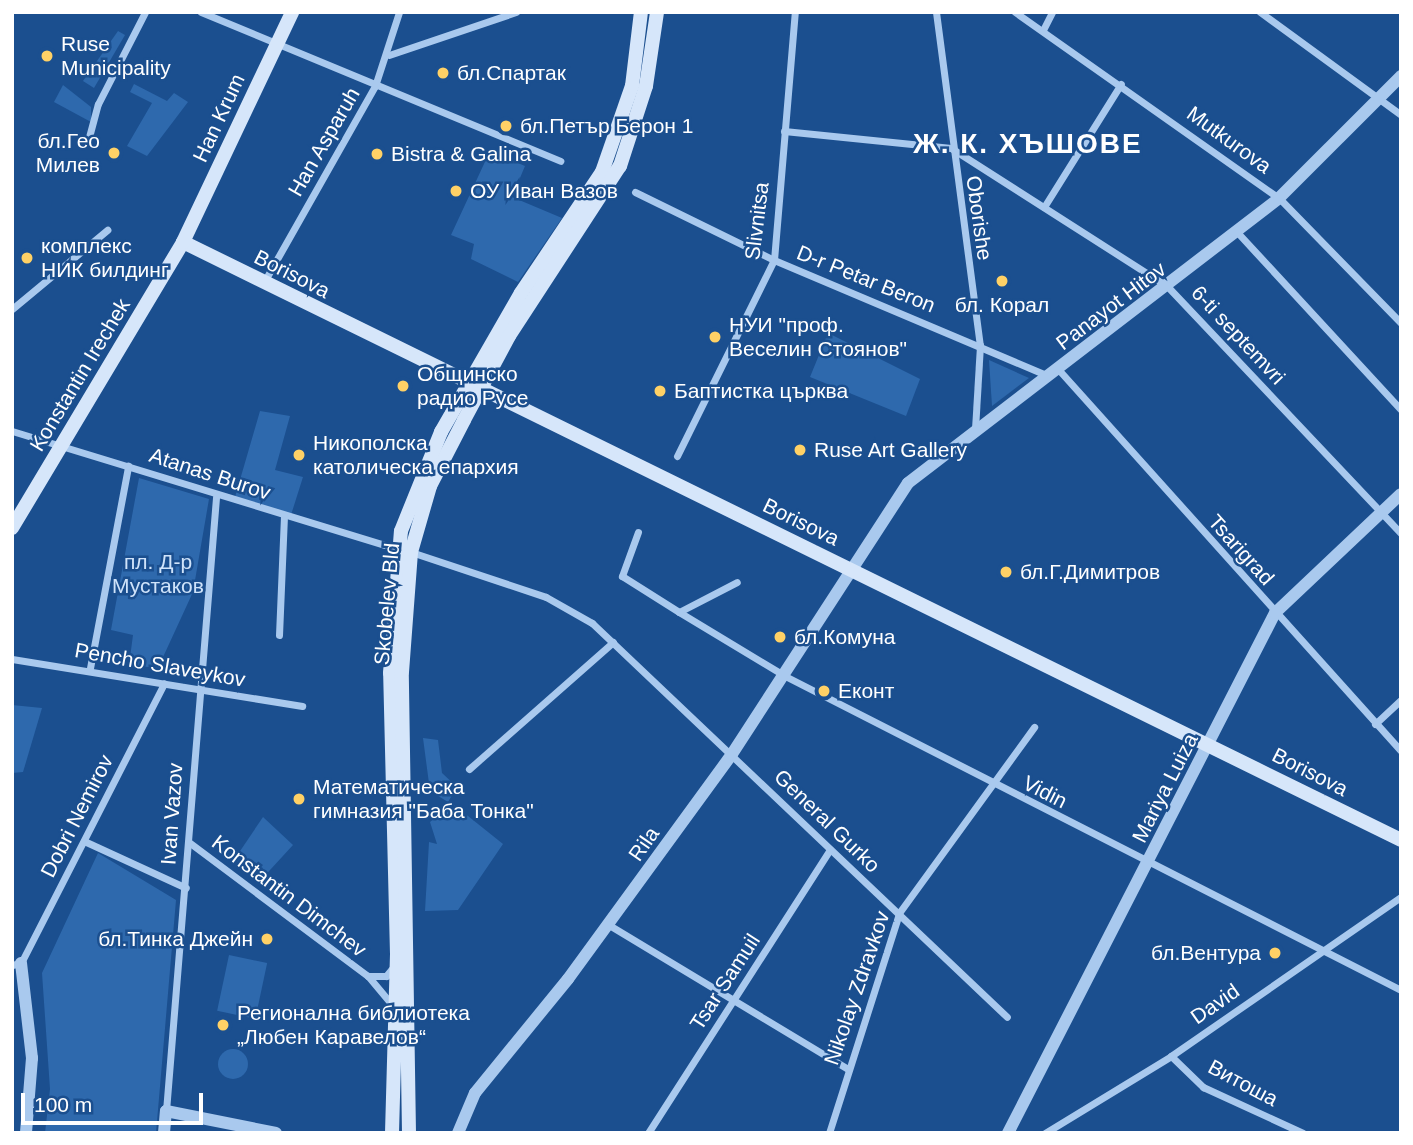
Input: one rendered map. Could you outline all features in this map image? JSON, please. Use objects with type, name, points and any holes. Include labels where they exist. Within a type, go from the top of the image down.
[{"type":"main road","name":"Han Krum","points":[[183,242],[292,12]]},
{"type":"main road","name":"Skobelev Bld","points":[[392,1133],[397,963],[390,673],[404,550],[417,479],[598,182],[632,86],[641,12]]},
{"type":"main road","name":"Skobelev Bld","points":[[473,389],[620,166],[646,86],[657,12]]},
{"type":"main road","name":"Borisova","points":[[183,242],[473,389],[853,570],[1401,840]]},
{"type":"main road","name":"Konstantin Irechek","points":[[12,528],[183,242]]},
{"type":"main road","name":"Skobelev Bld","points":[[404,550],[402,672],[409,1133]]},
{"type":"street","points":[[89,137],[98,104],[145,12]]},
{"type":"street","points":[[201,12],[560,161]]},
{"type":"street","name":"Han Asparuh","points":[[264,282],[375,86],[389,55],[399,12]]},
{"type":"street","points":[[389,55],[516,12]]},
{"type":"street","name":"Slivnitsa","points":[[677,456],[774,260],[795,12]]},
{"type":"street","name":"Oborishe","points":[[936,12],[951,148],[980,345],[975,430]]},
{"type":"street","name":"Mutkurova","points":[[1015,12],[1121,84],[1279,198],[1401,323]]},
{"type":"street","points":[[1043,30],[1052,12]]},
{"type":"street","points":[[1260,12],[1382,95],[1401,115]]},
{"type":"street","name":"Panayot Hitov","points":[[853,570],[908,483],[1168,287],[1279,198],[1401,76]]},
{"type":"street","points":[[1044,207],[1121,84]]},
{"type":"street","name":"6-ti septemvri","points":[[784,131],[951,148],[1168,287],[1401,533]]},
{"type":"street","name":"D-r Petar Beron","points":[[635,192],[774,260],[1054,373]]},
{"type":"street","points":[[12,309],[107,230]]},
{"type":"street","points":[[1237,232],[1401,410]]},
{"type":"street","name":"Tsarigrad","points":[[1054,373],[1401,751]]},
{"type":"street","name":"Atanas Burov","points":[[12,431],[128,466],[216,497],[404,550],[546,597],[613,642],[732,754]]},
{"type":"street","points":[[90,668],[128,466]]},
{"type":"street","name":"Mariya Luiza","points":[[1008,1133],[1275,613],[1401,494]]},
{"type":"street","name":"Ivan Vazov","points":[[164,1133],[190,843],[216,497]]},
{"type":"street","points":[[279,635],[284,516]]},
{"type":"street","name":"Vidin","points":[[638,532],[622,576],[785,676],[992,785],[1147,864],[1325,949],[1401,990]]},
{"type":"street","name":"Rila","points":[[458,1133],[475,1093],[610,925],[732,754],[853,570]]},
{"type":"street","points":[[679,612],[737,582]]},
{"type":"street","points":[[469,769],[613,642]]},
{"type":"street","name":"Pencho Slaveykov","points":[[12,659],[90,668],[200,691],[302,706]]},
{"type":"street","name":"Dobri Nemirov","points":[[17,964],[84,841],[164,684]]},
{"type":"street","points":[[1375,724],[1401,700]]},
{"type":"street","name":"Nikolay Zdravkov","points":[[829,1133],[899,913],[1034,727]]},
{"type":"street","name":"General Gurko","points":[[732,754],[1007,1017]]},
{"type":"street","points":[[84,841],[186,888]]},
{"type":"street","name":"Konstantin Dimchev","points":[[190,843],[368,976],[396,1010]]},
{"type":"street","name":"Tsar Samuil","points":[[648,1133],[830,849]]},
{"type":"street","name":"David","points":[[1045,1133],[1171,1056],[1401,897]]},
{"type":"street","points":[[610,925],[848,1069]]},
{"type":"street","points":[[368,976],[386,976],[397,963]]},
{"type":"street","points":[[17,964],[32,1058],[26,1133]]},
{"type":"street","name":"Витоша","points":[[1171,1056],[1203,1087],[1303,1133]]},
{"type":"street","points":[[166,1111],[276,1133]]},
{"type":"green space","points":[[118,31],[125,35],[94,88],[83,81]]},
{"type":"green space","points":[[134,84],[167,101],[174,93],[188,102],[147,156],[127,146],[152,103],[130,92]]},
{"type":"green space","points":[[63,85],[91,107],[91,122],[54,102]]},
{"type":"green space","points":[[490,151],[525,166],[512,197],[562,218],[518,282],[471,259],[474,244],[451,235]]},
{"type":"green space","points":[[828,333],[920,379],[906,416],[810,377]]},
{"type":"green space","points":[[989,360],[1029,378],[992,406]]},
{"type":"green space","points":[[260,411],[290,416],[275,470],[303,477],[291,515],[235,497]]},
{"type":"green space","name":"пл. Д-р Мустаков","points":[[139,478],[209,499],[193,592],[158,668],[129,665],[133,635],[111,630]]},
{"type":"green space","points":[[12,705],[42,708],[23,772],[12,773]]},
{"type":"green space","points":[[423,738],[438,740],[442,773],[457,787],[448,802],[430,791]]},
{"type":"green space","points":[[453,804],[503,844],[458,910],[425,911],[429,842],[437,844],[430,822]]},
{"type":"green space","points":[[263,817],[293,845],[259,882],[234,860]]},
{"type":"green space","points":[[98,853],[176,900],[156,1133],[45,1133],[50,1089],[42,973]]},
{"type":"green space","points":[[229,955],[267,963],[255,1019],[217,1011]]},
{"type":"green space","points":[[233,1049],[244,1053],[248,1064],[244,1075],[233,1079],[222,1075],[218,1064],[222,1053]]},
{"type":"place","name":"Ruse Municipality","points":[[47,56]]},
{"type":"place","name":"бл.Спартак","points":[[443,73]]},
{"type":"place","name":"бл.Петър Берон 1","points":[[506,126]]},
{"type":"place","name":"бл.Гео Милев","points":[[114,153]]},
{"type":"place","name":"Bistra & Galina","points":[[377,154]]},
{"type":"place","name":"ОУ Иван Вазов","points":[[456,191]]},
{"type":"place","name":"комплекс НИК билдинг","points":[[27,258]]},
{"type":"place","name":"бл. Корал","points":[[1002,281]]},
{"type":"place","name":"НУИ \"проф. Веселин Стоянов\"","points":[[715,337]]},
{"type":"place","name":"Общинско радио Русе","points":[[403,386]]},
{"type":"place","name":"Баптистка църква","points":[[660,391]]},
{"type":"place","name":"Ruse Art Gallery","points":[[800,450]]},
{"type":"place","name":"Никополска католическа епархия","points":[[299,455]]},
{"type":"place","name":"бл.Г.Димитров","points":[[1006,572]]},
{"type":"place","name":"бл.Комуна","points":[[780,637]]},
{"type":"place","name":"Еконт","points":[[824,691]]},
{"type":"place","name":"Математическа гимназия \"Баба Тонка\"","points":[[299,799]]},
{"type":"place","name":"бл.Тинка Джейн","points":[[267,939]]},
{"type":"place","name":"бл.Вентура","points":[[1275,953]]},
{"type":"place","name":"Регионална библиотека „Любен Каравелов“","points":[[223,1025]]},
{"type":"district","name":"Ж. К. ХЪШОВЕ","points":[[1028,144]]}]
